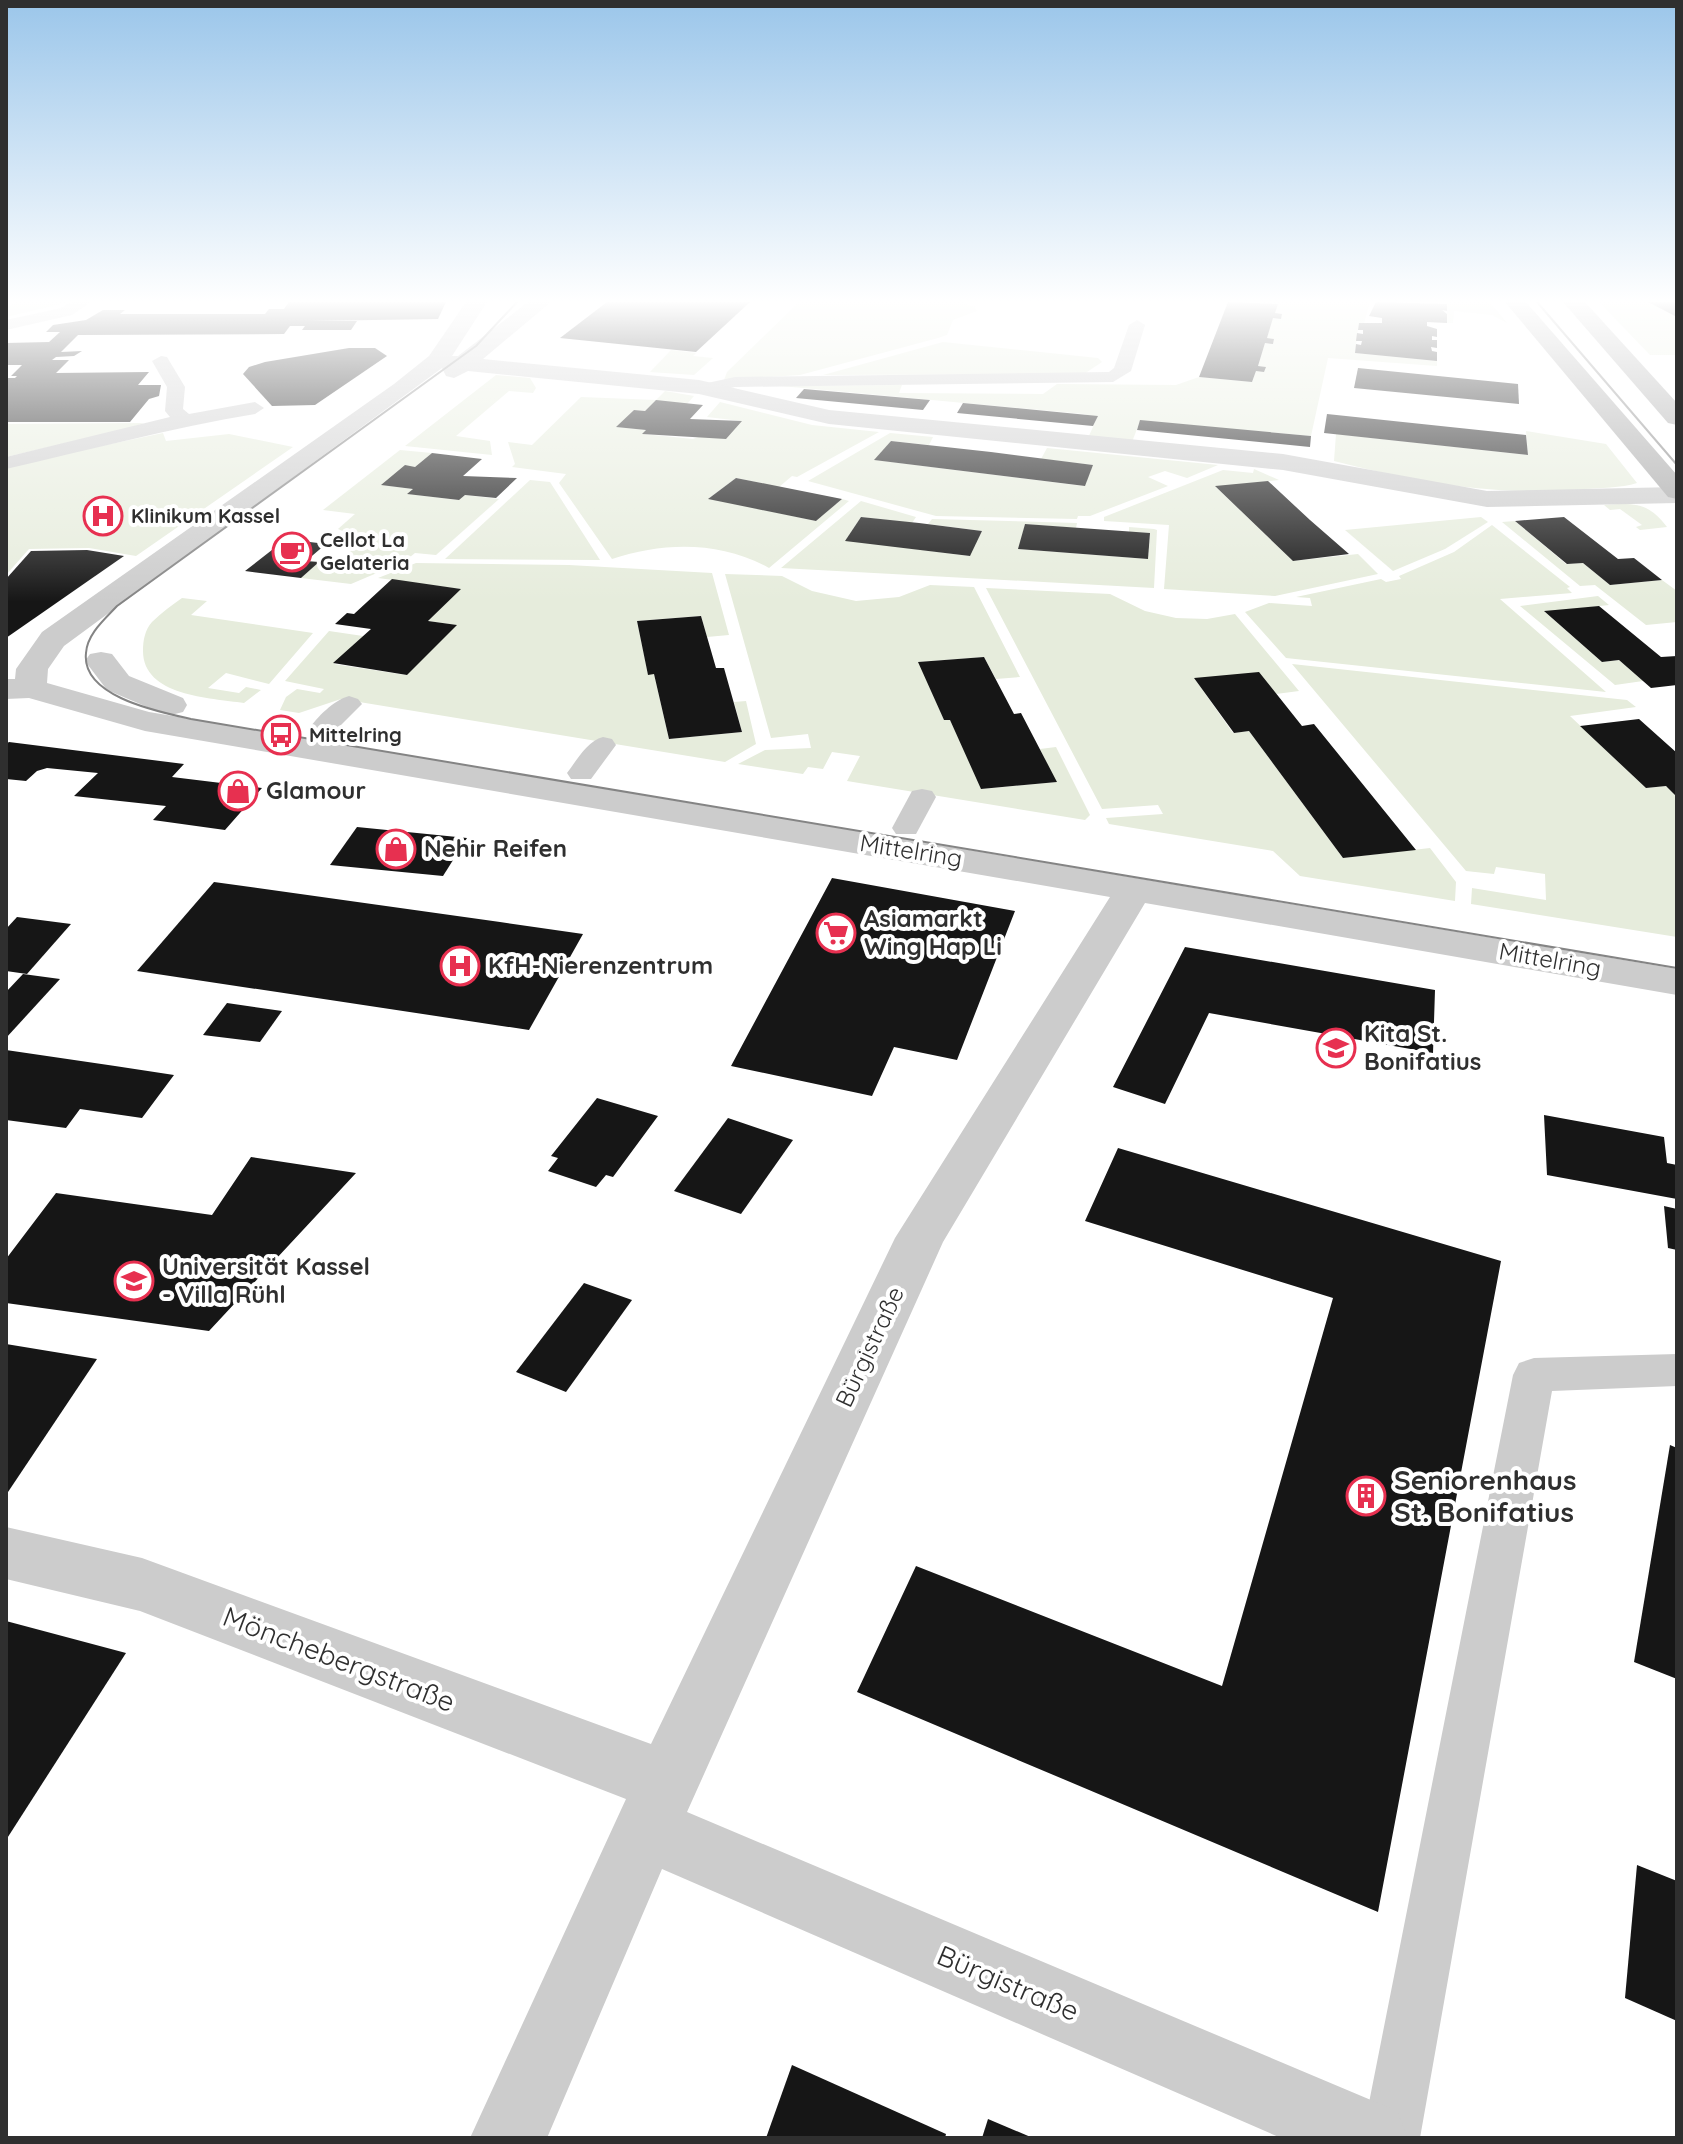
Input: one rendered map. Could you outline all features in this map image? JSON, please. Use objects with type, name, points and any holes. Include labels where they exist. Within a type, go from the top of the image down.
[{"type":"main road","points":[[1600,402],[1677,493]]},
{"type":"main road","points":[[1663,402],[1677,418]]},
{"type":"street","points":[[14,693],[53,639],[308,459],[383,402]]},
{"type":"street","points":[[14,693],[111,640],[159,588],[411,402]]},
{"type":"street","points":[[762,402],[829,417],[1283,462],[1357,474],[1425,491],[1489,500],[1677,493]]},
{"type":"street","name":"Mittelring","points":[[111,640],[118,683],[173,706],[321,730],[592,759],[914,812],[1677,956]]},
{"type":"street","name":"Mittelring","points":[[14,693],[145,721],[1125,906],[1677,982]]},
{"type":"street","name":"Bürgistraße","points":[[508,2138],[656,1805],[920,1238],[1125,906]]},
{"type":"street","name":"Mönchebergstraße","points":[[6,1553],[142,1585],[656,1805]]},
{"type":"street","name":"Bürgistraße","points":[[656,1805],[1370,2138]]},
{"type":"lane","points":[[175,402],[174,411],[184,419]]},
{"type":"lane","points":[[6,463],[184,419],[255,408]]},
{"type":"lane","points":[[321,730],[349,704]]},
{"type":"lane","points":[[1391,2138],[1534,1375],[1677,1370]]},
{"type":"green space","points":[[461,402],[496,402],[456,436],[490,441],[492,455],[405,446]]},
{"type":"green space","points":[[576,402],[655,402],[645,411],[634,410],[617,427],[646,430],[643,434],[693,439],[741,421],[707,417],[720,402],[812,425],[879,432],[797,477],[792,476],[779,487],[736,478],[709,498],[816,521],[842,499],[849,501],[769,568],[731,553],[692,547],[652,549],[612,559],[559,483],[566,474],[512,467],[515,464],[508,442],[532,445]]},
{"type":"green space","points":[[955,402],[1318,402],[1311,436],[1140,421],[1132,442],[1088,438],[1097,418],[1084,414]]},
{"type":"green space","points":[[144,423],[126,429],[6,457],[6,424]]},
{"type":"green space","points":[[1526,431],[1606,444],[1637,483],[1610,488],[1551,491],[1488,489],[1426,481],[1334,461],[1336,434],[1528,455]]},
{"type":"green space","points":[[163,433],[166,441],[229,434],[293,447],[136,556],[89,548],[29,549],[6,575],[6,466]]},
{"type":"green space","points":[[890,433],[933,437],[929,445],[891,441],[875,460],[1084,486],[1093,465],[1041,459],[1047,448],[1218,465],[1187,478],[1165,471],[1148,477],[1168,486],[1090,516],[1078,516],[1077,519],[936,516],[808,481]]},
{"type":"green space","points":[[400,450],[432,453],[415,467],[405,466],[383,485],[413,489],[408,494],[458,500],[465,495],[499,499],[436,555],[415,553],[405,561],[351,584],[301,578],[319,562],[337,563],[363,540],[338,529],[355,514],[323,510]]},
{"type":"green space","points":[[1254,469],[1279,480],[1216,487],[1293,561],[1358,554],[1378,574],[1275,596],[1164,589],[1169,525],[1104,521],[1104,517],[1223,470],[1253,473]]},
{"type":"green space","points":[[530,480],[550,482],[600,560],[445,559]]},
{"type":"green space","points":[[861,501],[916,517],[912,523],[861,517],[846,540],[969,556],[982,531],[928,524],[932,519],[1077,523],[1076,528],[1025,524],[1019,549],[1148,559],[1150,533],[1129,532],[1129,527],[1154,529],[1157,530],[1154,588],[781,568]]},
{"type":"green space","points":[[1604,505],[1640,506],[1653,513],[1667,527],[1640,530],[1636,527],[1642,525],[1620,509],[1610,510]]},
{"type":"green space","points":[[1481,517],[1488,522],[1445,549],[1393,571],[1345,530]]},
{"type":"green space","points":[[1515,521],[1566,564],[1583,563],[1610,585],[1662,580],[1677,591],[1677,622],[1646,625],[1595,585],[1580,586],[1502,522]]},
{"type":"green space","points":[[1492,525],[1570,587],[1567,588],[1572,593],[1500,599],[1606,692],[1286,658],[1245,612],[1269,603],[1312,606],[1310,598],[1296,597],[1381,579],[1386,582],[1401,579],[1399,576],[1454,552]]},
{"type":"green space","points":[[416,563],[569,565],[712,573],[729,635],[707,637],[701,616],[637,621],[648,674],[654,674],[669,739],[742,732],[734,702],[746,701],[756,744],[725,762],[341,699],[299,713],[280,710],[286,697],[297,689],[320,693],[324,689],[285,681],[329,631],[363,636],[334,664],[406,675],[456,625],[428,621],[460,589],[378,578]]},
{"type":"green space","points":[[725,574],[782,576],[812,591],[856,601],[899,597],[930,585],[974,587],[1020,677],[996,679],[984,657],[919,662],[944,720],[950,720],[982,789],[1056,782],[1040,749],[1056,747],[1090,815],[1085,820],[847,781],[860,756],[832,752],[823,769],[808,767],[803,774],[738,764],[765,750],[811,748],[808,734],[771,738]]},
{"type":"green space","points":[[986,588],[1110,594],[1145,611],[1176,618],[1207,619],[1235,614],[1299,691],[1276,694],[1194,678],[1233,733],[1249,731],[1343,858],[1430,848],[1456,882],[1455,901],[1300,876],[1273,851],[1109,824],[1106,818],[1163,814],[1158,805],[1102,809]]},
{"type":"green space","points":[[1598,596],[1609,605],[1545,612],[1602,662],[1619,660],[1643,681],[1615,685],[1520,606]]},
{"type":"green space","points":[[182,598],[207,601],[191,615],[313,633],[269,684],[226,673],[208,688],[239,693],[246,687],[261,690],[244,703],[181,692],[154,677],[146,666],[143,651],[150,625]]},
{"type":"green space","points":[[1292,664],[1627,700],[1636,707],[1570,716],[1646,788],[1666,786],[1677,797],[1677,937],[1471,904],[1472,888],[1546,900],[1545,874],[1496,867],[1494,874],[1466,871]]},
{"type":"building","points":[[6,402],[146,402],[130,422],[6,422]]},
{"type":"building","points":[[268,402],[319,402],[315,405],[272,406]]},
{"type":"building","points":[[654,402],[675,402],[703,405],[690,419],[742,421],[726,439],[642,434],[646,430],[616,427],[634,410],[645,411]]},
{"type":"building","points":[[839,402],[929,402],[923,410]]},
{"type":"building","points":[[963,403],[1098,416],[1093,426],[957,413]]},
{"type":"building","points":[[1327,414],[1526,435],[1528,455],[1324,433]]},
{"type":"building","points":[[1140,420],[1311,436],[1310,447],[1137,430]]},
{"type":"building","points":[[891,441],[1093,465],[1085,486],[874,460]]},
{"type":"building","points":[[432,453],[482,459],[463,476],[517,478],[496,498],[465,495],[459,500],[407,494],[413,489],[381,485],[405,465],[415,467]]},
{"type":"building","points":[[736,478],[842,499],[816,521],[708,499]]},
{"type":"building","points":[[1268,481],[1349,554],[1293,561],[1215,486]]},
{"type":"building","points":[[861,517],[982,531],[970,556],[845,541]]},
{"type":"building","points":[[1564,517],[1618,559],[1634,558],[1662,580],[1610,585],[1583,563],[1567,564],[1515,521]]},
{"type":"building","points":[[1025,524],[1150,533],[1148,559],[1018,549]]},
{"type":"building","name":"Cellot La Gelateria","points":[[286,539],[326,544],[306,561],[319,562],[301,578],[245,571]]},
{"type":"building","points":[[87,550],[124,556],[6,638],[6,579],[31,551]]},
{"type":"building","points":[[392,579],[461,589],[428,621],[457,625],[407,675],[333,663],[371,629],[335,624],[347,613],[354,614]]},
{"type":"building","points":[[1599,606],[1661,657],[1677,656],[1677,685],[1651,688],[1619,660],[1602,662],[1544,611]]},
{"type":"building","points":[[701,616],[716,668],[724,668],[742,732],[669,739],[654,674],[648,675],[637,621]]},
{"type":"building","points":[[984,657],[1014,714],[1021,713],[1057,782],[981,789],[950,720],[944,720],[918,662]]},
{"type":"building","points":[[1259,672],[1302,726],[1314,724],[1416,850],[1343,858],[1249,731],[1234,733],[1194,678]]},
{"type":"building","points":[[1639,719],[1677,753],[1677,797],[1666,786],[1646,788],[1580,726]]},
{"type":"building","points":[[6,744],[184,764],[172,777],[262,788],[225,830],[153,820],[166,806],[74,796],[98,773],[47,768],[37,771],[26,781],[6,779]]},
{"type":"building","points":[[357,827],[467,838],[443,876],[330,865]]},
{"type":"building","points":[[832,878],[1015,911],[957,1060],[894,1047],[872,1096],[731,1066]]},
{"type":"building","points":[[214,882],[583,934],[529,1030],[137,971]]},
{"type":"building","points":[[17,917],[71,924],[27,974],[6,971],[6,929]]},
{"type":"building","points":[[1185,947],[1435,990],[1433,1053],[1209,1013],[1165,1104],[1113,1087]]},
{"type":"building","points":[[23,974],[60,979],[6,1038],[6,992]]},
{"type":"building","points":[[227,1003],[282,1011],[260,1042],[203,1035]]},
{"type":"building","points":[[6,1050],[174,1075],[142,1118],[80,1109],[66,1128],[6,1120]]},
{"type":"building","points":[[597,1098],[658,1116],[613,1177],[606,1175],[596,1187],[548,1171],[558,1158],[551,1156]]},
{"type":"building","points":[[1544,1115],[1664,1137],[1667,1163],[1677,1165],[1677,1199],[1547,1175]]},
{"type":"building","points":[[728,1118],[793,1140],[741,1214],[674,1191]]},
{"type":"building","name":"Seniorenhaus St. Bonifatius","points":[[1118,1148],[1501,1261],[1378,1912],[857,1692],[916,1566],[1222,1686],[1333,1298],[1085,1221]]},
{"type":"building","points":[[251,1157],[356,1173],[209,1331],[6,1303],[6,1259],[56,1193],[212,1215]]},
{"type":"building","points":[[1664,1206],[1677,1209],[1677,1250],[1668,1248]]},
{"type":"building","points":[[584,1283],[632,1300],[566,1392],[516,1372]]},
{"type":"building","points":[[6,1344],[97,1359],[6,1495]]},
{"type":"building","points":[[1670,1445],[1677,1448],[1677,1679],[1634,1662]]},
{"type":"building","points":[[6,1621],[126,1653],[6,1840]]},
{"type":"building","points":[[1637,1865],[1677,1881],[1677,2021],[1625,1998]]},
{"type":"building","points":[[792,2065],[946,2134],[945,2138],[766,2138]]},
{"type":"building","points":[[988,2119],[1033,2138],[982,2138]]},
{"type":"tram line","points":[[399,402],[117,606],[97,627],[87,646],[88,668],[96,681],[125,700],[191,719],[1677,968]]},
{"type":"tram line","points":[[1623,402],[1677,465]]},
{"type":"place","name":"Klinikum Kassel","points":[[103,516]]},
{"type":"place","name":"Cellot La Gelateria","points":[[292,552]]},
{"type":"place","name":"Mittelring","points":[[281,735]]},
{"type":"place","name":"Glamour","points":[[238,791]]},
{"type":"place","name":"Nehir Reifen","points":[[396,849]]},
{"type":"place","name":"Asiamarkt Wing Hap Li","points":[[836,933]]},
{"type":"place","name":"KfH-Nierenzentrum","points":[[460,966]]},
{"type":"place","name":"Kita St. Bonifatius","points":[[1336,1048]]},
{"type":"place","name":"Universität Kassel - Villa Rühl","points":[[134,1281]]},
{"type":"place","name":"Seniorenhaus St. Bonifatius","points":[[1366,1496]]}]
